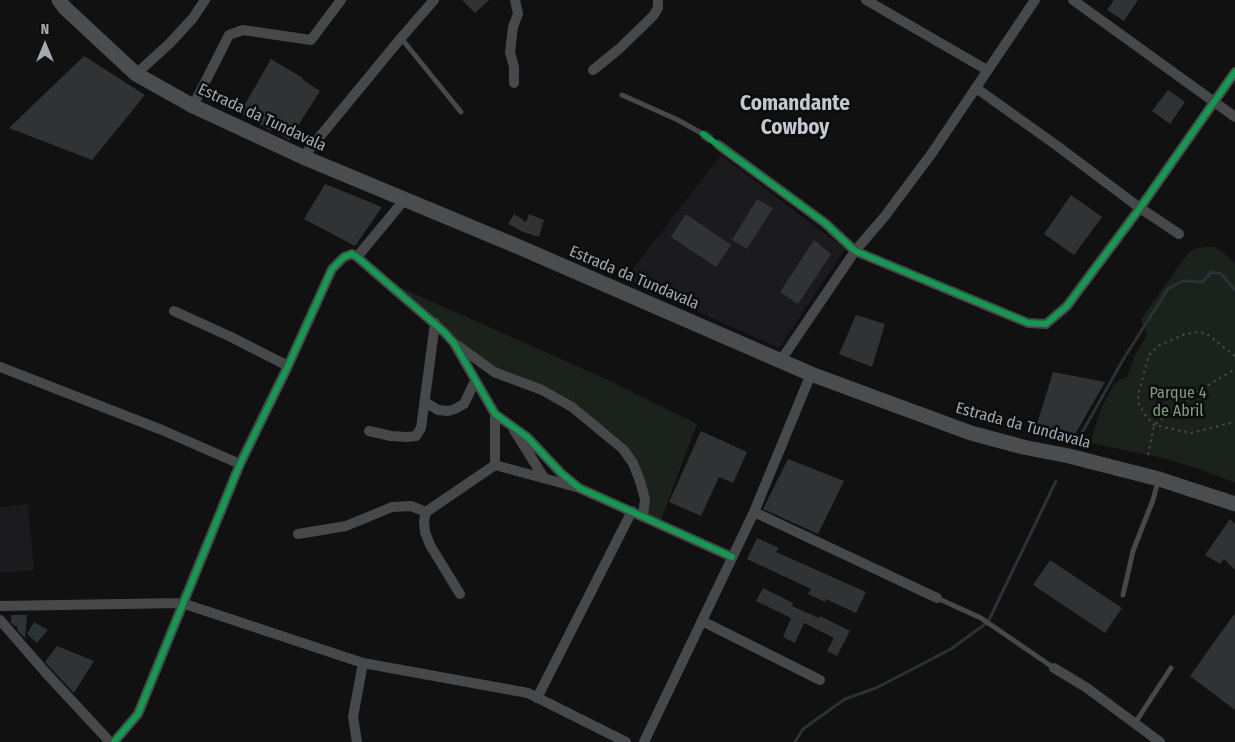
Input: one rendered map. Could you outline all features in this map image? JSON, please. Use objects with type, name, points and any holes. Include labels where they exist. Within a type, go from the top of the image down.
[{"type":"main road","name":"Estrada da Tundavala","points":[[59,0],[64,7],[136,74],[193,106],[303,157],[811,374],[971,433],[1023,447],[1159,478],[1235,504]]},
{"type":"street","points":[[136,74],[187,24],[205,0]]},
{"type":"street","points":[[193,106],[229,35],[243,30],[311,40],[341,0]]},
{"type":"street","points":[[303,157],[434,0]]},
{"type":"street","points":[[514,83],[514,67],[510,52],[512,35],[518,14],[515,0]]},
{"type":"street","points":[[593,70],[619,49],[653,16],[658,8],[658,0]]},
{"type":"street","points":[[866,0],[987,70]]},
{"type":"street","points":[[781,360],[855,251],[885,216],[932,153],[1035,0]]},
{"type":"street","points":[[1073,0],[1235,116]]},
{"type":"street","points":[[720,146],[826,223],[855,251],[1028,323],[1046,324],[1067,306],[1140,208],[1235,72]]},
{"type":"street","points":[[976,88],[1140,208],[1180,234]]},
{"type":"street","points":[[357,257],[405,199]]},
{"type":"street","points":[[114,742],[138,714],[240,464],[332,270],[344,257],[352,254],[357,257],[435,323],[454,343],[494,372],[542,390],[572,407],[623,450],[633,463],[640,482],[645,499],[644,516]]},
{"type":"street","points":[[174,310],[288,366]]},
{"type":"street","points":[[369,431],[391,436],[416,436],[421,428],[435,323]]},
{"type":"street","points":[[454,343],[495,414],[527,437],[561,473],[579,488]]},
{"type":"street","points":[[0,367],[162,430],[240,464]]},
{"type":"street","points":[[644,742],[754,512],[811,374]]},
{"type":"street","points":[[425,402],[438,410],[448,411],[456,409],[464,404],[475,380]]},
{"type":"street","points":[[495,414],[495,465]]},
{"type":"street","points":[[511,425],[544,478]]},
{"type":"street","points":[[460,594],[425,532],[424,521],[426,512],[495,465],[579,488],[732,557]]},
{"type":"street","points":[[298,534],[346,526],[392,507],[411,506],[426,512]]},
{"type":"street","points":[[537,698],[632,511]]},
{"type":"street","points":[[754,512],[937,598]]},
{"type":"street","points":[[1,603],[182,603],[363,663],[528,693],[626,742]]},
{"type":"street","points":[[0,620],[110,742]]},
{"type":"street","points":[[702,621],[820,680]]},
{"type":"street","points":[[356,742],[353,717],[363,663]]},
{"type":"street","points":[[1054,668],[1087,688],[1160,742]]},
{"type":"lane","points":[[401,38],[461,112]]},
{"type":"lane","points":[[622,95],[678,120],[703,134]]},
{"type":"lane","points":[[1123,595],[1132,551],[1153,500],[1159,478]]},
{"type":"lane","points":[[937,598],[981,618],[1054,668]]},
{"type":"lane","points":[[1135,724],[1171,668]]},
{"type":"path","points":[[1235,356],[1207,334],[1199,332],[1185,334],[1164,343],[1152,350],[1148,355],[1138,395],[1139,405],[1154,425],[1191,433],[1235,422]]},
{"type":"path","points":[[1148,454],[1154,425],[1200,390],[1235,369]]},
{"type":"shaded area","points":[[721,155],[845,249],[779,348],[625,279]]},
{"type":"shaded area","points":[[28,504],[34,570],[0,573],[0,507]]},
{"type":"shaded area","points":[[34,622],[48,630],[37,643],[27,634]]},
{"type":"green space","name":"Parque 4 de Abril","points":[[1205,247],[1215,247],[1235,263],[1235,483],[1163,458],[1090,443],[1102,406],[1113,386],[1119,380],[1127,377],[1135,355],[1147,335],[1141,319],[1189,252]]},
{"type":"green space","points":[[397,286],[606,379],[697,424],[661,520],[648,516],[645,482],[624,442],[561,395],[506,374],[476,354]]},
{"type":"building","points":[[462,0],[489,0],[475,13]]},
{"type":"building","points":[[1114,0],[1138,0],[1124,21],[1107,10]]},
{"type":"building","points":[[84,56],[145,95],[92,160],[9,128]]},
{"type":"building","points":[[271,59],[303,78],[320,91],[289,140],[240,113]]},
{"type":"building","points":[[1168,90],[1185,102],[1170,124],[1152,111]]},
{"type":"building","points":[[325,184],[382,207],[355,246],[304,219]]},
{"type":"building","points":[[1071,195],[1102,217],[1074,255],[1044,234]]},
{"type":"building","points":[[757,199],[773,208],[747,249],[732,240]]},
{"type":"building","points":[[514,214],[526,222],[529,214],[544,220],[539,237],[523,232],[508,224]]},
{"type":"building","points":[[686,214],[731,245],[716,267],[671,237]]},
{"type":"building","points":[[814,240],[831,254],[798,304],[780,292]]},
{"type":"building","points":[[856,315],[885,324],[872,367],[839,354]]},
{"type":"building","points":[[1053,372],[1105,382],[1073,438],[1037,424]]},
{"type":"building","points":[[701,431],[747,452],[733,483],[719,477],[701,516],[669,502]]},
{"type":"building","points":[[788,459],[844,481],[818,534],[763,509]]},
{"type":"building","points":[[1230,519],[1235,524],[1235,570],[1224,559],[1220,564],[1205,555]]},
{"type":"building","points":[[757,538],[779,548],[776,552],[866,592],[856,613],[826,599],[825,602],[808,594],[811,589],[747,559]]},
{"type":"building","points":[[1050,560],[1122,608],[1105,633],[1033,585]]},
{"type":"building","points":[[763,588],[793,603],[792,606],[819,618],[820,616],[850,631],[837,656],[827,651],[834,638],[804,623],[795,643],[783,637],[791,618],[756,601]]},
{"type":"building","points":[[1235,613],[1235,710],[1190,676]]},
{"type":"building","points":[[11,615],[27,615],[25,638],[18,631],[17,626],[11,623]]},
{"type":"building","points":[[57,646],[94,661],[74,693],[45,662]]},
{"type":"waterway","points":[[1079,438],[1124,358],[1168,289],[1183,281],[1203,282],[1211,272],[1221,274],[1235,290]]},
{"type":"waterway","points":[[795,742],[803,729],[845,699],[876,688],[951,649],[988,622],[1056,481]]},
{"type":"tunnel","points":[[703,134],[720,146]]},
{"type":"cycle path","points":[[703,134],[825,223],[855,251],[1028,323],[1046,324],[1067,306],[1140,208],[1235,72]]},
{"type":"cycle path","points":[[114,742],[138,714],[240,464],[288,366],[332,269],[344,257],[352,254],[444,332],[454,343],[495,414],[527,437],[561,473],[579,488],[732,557]]},
{"type":"district","name":"Comandante Cowboy","points":[[795,116]]}]
